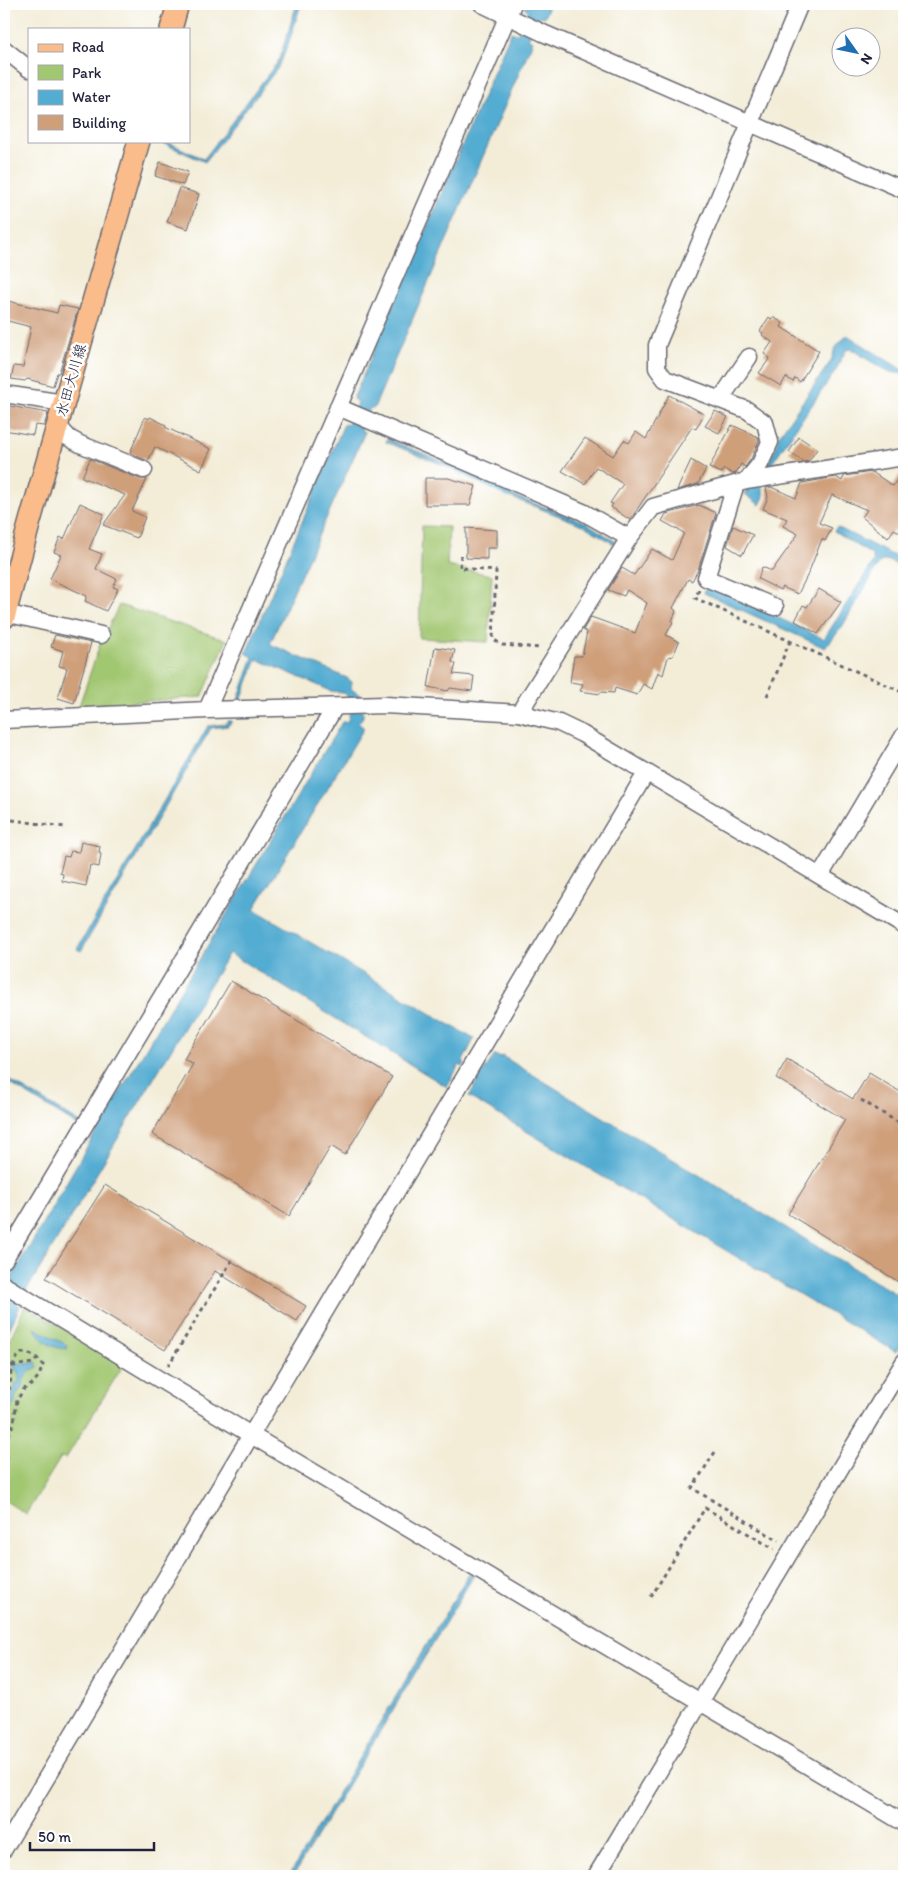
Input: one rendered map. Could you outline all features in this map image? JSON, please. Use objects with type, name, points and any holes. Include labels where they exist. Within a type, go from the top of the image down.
[{"type":"main road","points":[[171,28],[178,4]]},
{"type":"main road","name":"水田大川線","points":[[4,615],[139,142]]},
{"type":"street","points":[[482,4],[511,13],[543,33],[904,190]]},
{"type":"street","points":[[775,607],[706,578],[741,482],[760,464],[770,442],[765,423],[747,410],[665,379],[657,368],[657,344],[800,4]]},
{"type":"street","points":[[207,710],[341,409],[511,13]]},
{"type":"street","points":[[4,49],[28,68]]},
{"type":"street","points":[[720,400],[749,357]]},
{"type":"street","points":[[4,394],[64,403]]},
{"type":"street","points":[[341,409],[583,512],[630,538]]},
{"type":"street","points":[[58,426],[69,438],[80,444],[144,470]]},
{"type":"street","points":[[519,713],[630,538],[653,507],[741,482],[904,457]]},
{"type":"street","points":[[4,615],[101,635]]},
{"type":"street","points":[[4,720],[207,710],[338,708],[385,705],[519,713],[559,723],[582,734],[904,926]]},
{"type":"street","points":[[4,1260],[338,708]]},
{"type":"street","points":[[820,876],[904,735]]},
{"type":"street","points":[[4,1849],[646,773]]},
{"type":"street","points":[[4,1285],[251,1435],[904,1822]]},
{"type":"street","points":[[596,1876],[903,1364]]},
{"type":"path","points":[[461,555],[460,568],[496,571],[493,638],[502,645],[559,649]]},
{"type":"path","points":[[706,578],[695,598],[904,693]]},
{"type":"path","points":[[767,696],[790,641]]},
{"type":"path","points":[[4,819],[65,827]]},
{"type":"path","points":[[861,1100],[904,1126]]},
{"type":"path","points":[[159,1380],[232,1260]]},
{"type":"path","points":[[4,1396],[10,1388],[10,1368],[16,1358],[22,1353],[30,1353],[38,1358],[43,1364],[40,1376],[24,1389],[16,1400],[14,1423],[6,1439],[6,1459],[4,1461]]},
{"type":"path","points":[[10,1368],[13,1365],[33,1364],[38,1358]]},
{"type":"path","points":[[715,1452],[692,1488],[790,1553]]},
{"type":"path","points":[[651,1597],[705,1508],[790,1553]]},
{"type":"green space","points":[[422,526],[449,527],[447,566],[492,575],[488,642],[419,638]]},
{"type":"green space","points":[[119,605],[227,640],[202,697],[79,706],[99,647]]},
{"type":"green space","points":[[25,1306],[124,1364],[66,1458],[61,1457],[26,1514],[4,1500],[4,1352]]},
{"type":"water","points":[[297,4],[301,4],[288,45],[277,69],[205,162],[160,142],[167,142],[204,159],[279,60]]},
{"type":"water","points":[[525,4],[550,4],[544,17],[540,16],[528,39],[533,41],[374,408],[370,408],[361,431],[365,432],[270,644],[347,678],[352,682],[351,689],[362,696],[363,717],[358,723],[364,728],[254,909],[474,1039],[463,1061],[465,1063],[463,1067],[459,1065],[447,1087],[229,953],[30,1285],[17,1303],[20,1306],[4,1341],[4,1291],[95,1133],[342,722],[347,722],[350,712],[345,693],[331,691],[257,659],[241,700],[238,700],[253,657],[246,653],[344,424],[348,425],[358,402],[353,399],[511,32],[517,34],[528,11],[524,7]]},
{"type":"water","points":[[847,335],[904,371],[904,374],[888,372],[851,349],[846,350],[836,370],[768,469],[759,487],[762,487],[764,497],[760,505],[745,494],[770,460],[778,437],[831,361],[835,348]]},
{"type":"water","points":[[387,439],[457,467],[456,470],[386,442]]},
{"type":"water","points":[[503,492],[585,522],[618,543],[616,545],[583,525],[502,494]]},
{"type":"water","points":[[837,527],[904,561],[904,568],[887,560],[880,562],[842,627],[825,648],[704,593],[707,585],[824,639],[874,561],[872,555],[834,531]]},
{"type":"water","points":[[228,721],[232,721],[228,726],[211,728],[81,951],[77,949],[208,726],[226,724]]},
{"type":"water","points":[[495,1055],[501,1058],[502,1056],[904,1299],[904,1338],[896,1352],[469,1097],[480,1076],[476,1073],[478,1070],[483,1072]]},
{"type":"water","points":[[4,1077],[79,1122],[77,1125],[4,1080]]},
{"type":"water","points":[[35,1328],[67,1345],[66,1349],[47,1343],[40,1337]]},
{"type":"water","points":[[36,1362],[38,1367],[29,1372],[25,1378],[22,1387],[16,1395],[8,1421],[4,1426],[6,1410],[4,1403],[14,1391],[16,1383],[18,1384],[19,1381],[17,1370],[13,1366],[14,1363],[27,1364]]},
{"type":"water","points":[[470,1572],[474,1575],[293,1876],[289,1876]]},
{"type":"building","points":[[160,162],[188,172],[183,185],[155,176]]},
{"type":"building","points":[[179,188],[199,194],[188,229],[167,222]]},
{"type":"building","points":[[4,300],[57,313],[59,305],[78,309],[59,373],[57,373],[53,386],[27,379],[25,381],[11,379],[14,366],[23,367],[31,327],[4,320]]},
{"type":"building","points":[[769,317],[771,319],[773,317],[783,323],[781,327],[819,351],[800,382],[795,378],[793,382],[786,377],[781,386],[759,373],[770,358],[764,354],[772,342],[762,335],[763,333],[760,331]]},
{"type":"building","points":[[669,395],[704,414],[696,429],[692,427],[630,520],[611,507],[613,504],[610,503],[623,484],[596,467],[585,484],[562,471],[585,438],[613,456],[624,440],[629,443],[636,432],[646,439]]},
{"type":"building","points":[[4,405],[48,413],[44,426],[35,425],[33,435],[4,430]]},
{"type":"building","points":[[715,411],[728,417],[719,433],[705,426]]},
{"type":"building","points":[[145,417],[149,419],[150,417],[166,425],[165,427],[211,449],[201,470],[155,447],[148,461],[130,453]]},
{"type":"building","points":[[732,425],[758,437],[759,441],[745,467],[741,464],[736,473],[733,474],[724,469],[722,473],[709,468]]},
{"type":"building","points":[[799,437],[817,449],[809,461],[804,462],[789,452]]},
{"type":"building","points":[[90,459],[140,479],[147,479],[132,511],[145,517],[137,538],[103,525],[125,495],[82,477]]},
{"type":"building","points":[[691,460],[706,469],[698,484],[677,490]]},
{"type":"building","points":[[904,468],[904,535],[894,529],[888,538],[862,517],[867,510],[832,495],[819,523],[832,528],[825,541],[822,539],[798,594],[782,587],[780,590],[758,579],[762,567],[772,571],[798,534],[783,526],[787,519],[763,509],[768,497],[766,488],[771,487],[796,498],[802,483],[836,477],[842,481],[844,476],[872,472],[893,486]]},
{"type":"building","points":[[425,478],[448,478],[476,486],[470,505],[425,505]]},
{"type":"building","points":[[80,503],[104,514],[89,549],[102,554],[96,569],[117,579],[113,587],[118,589],[106,611],[85,601],[87,596],[50,579],[61,555],[54,552],[60,537],[64,539]]},
{"type":"building","points":[[699,505],[716,513],[698,570],[692,581],[688,579],[673,608],[676,611],[666,635],[679,642],[673,656],[668,657],[663,675],[658,672],[652,689],[643,684],[637,695],[615,688],[614,693],[601,692],[600,694],[580,691],[583,684],[570,682],[574,656],[582,656],[587,632],[583,630],[591,617],[635,633],[647,603],[627,590],[624,596],[608,590],[622,568],[634,575],[652,549],[672,560],[684,533],[662,521],[666,514]]},
{"type":"building","points":[[733,526],[753,535],[742,555],[727,546]]},
{"type":"building","points":[[466,528],[497,530],[497,548],[487,548],[487,559],[466,558]]},
{"type":"building","points":[[819,589],[841,602],[818,634],[795,621],[803,605],[807,607]]},
{"type":"building","points":[[55,635],[91,643],[74,703],[58,698],[67,668],[59,666],[63,651],[51,647]]},
{"type":"building","points":[[435,647],[455,650],[452,662],[456,664],[453,674],[474,676],[472,691],[450,688],[448,691],[428,687]]},
{"type":"building","points":[[81,842],[100,846],[99,853],[101,854],[99,867],[90,865],[86,886],[62,881],[63,874],[60,873],[64,856],[69,857],[71,851],[79,852]]},
{"type":"building","points":[[231,981],[392,1077],[345,1155],[331,1146],[289,1216],[152,1134],[193,1064],[184,1059]]},
{"type":"building","points":[[787,1059],[853,1099],[869,1073],[904,1094],[904,1285],[788,1214],[845,1120],[776,1078]]},
{"type":"building","points":[[105,1185],[306,1306],[297,1321],[215,1271],[165,1350],[46,1278]]},
{"type":"waterway","points":[[451,466],[508,495]]}]
